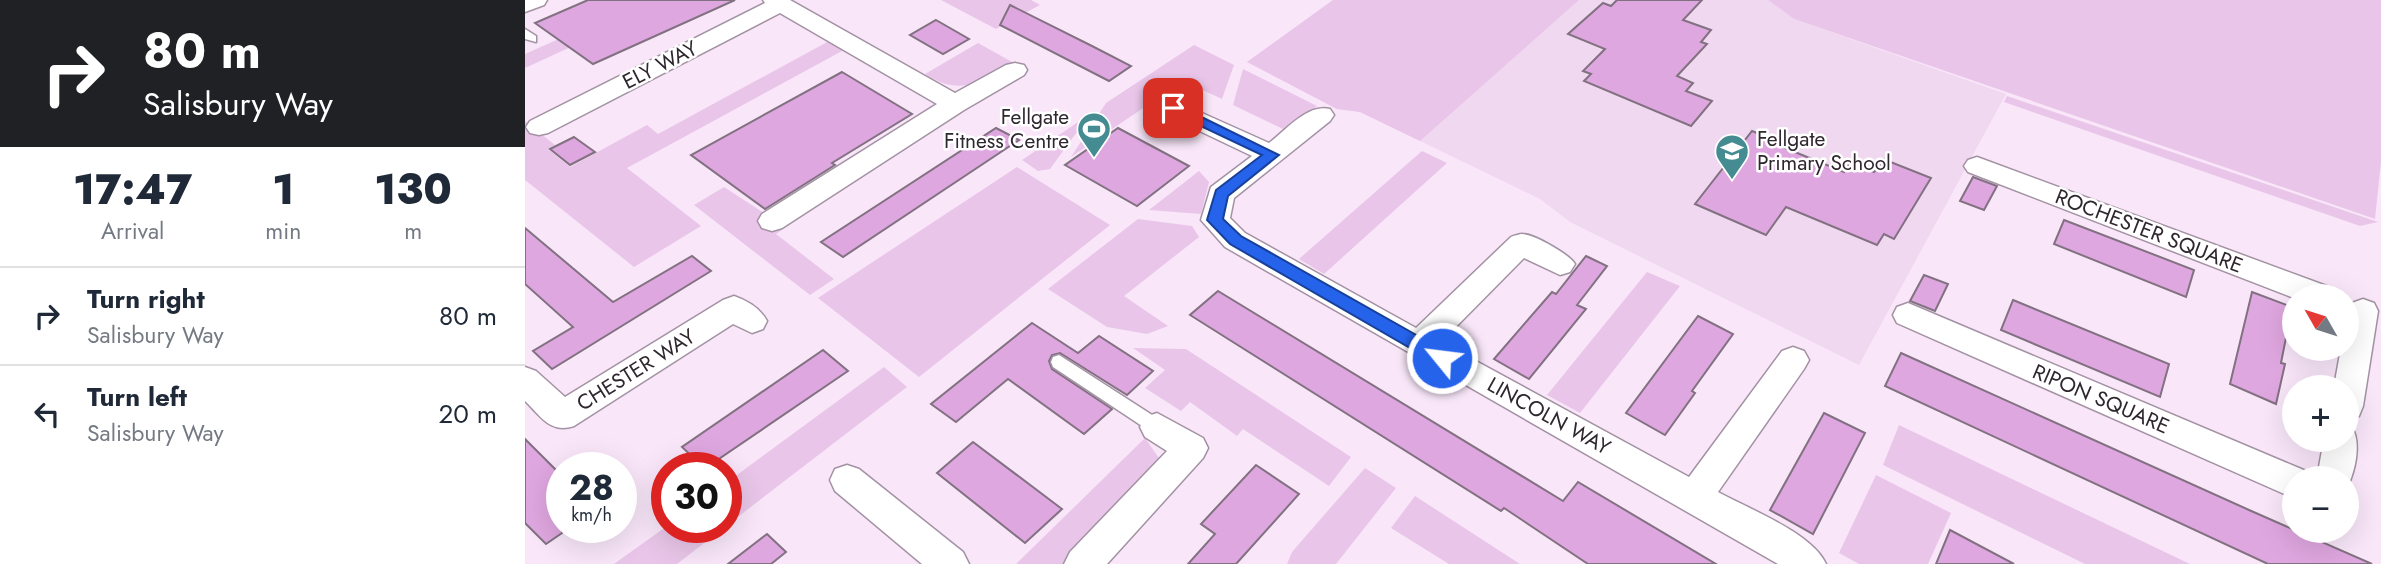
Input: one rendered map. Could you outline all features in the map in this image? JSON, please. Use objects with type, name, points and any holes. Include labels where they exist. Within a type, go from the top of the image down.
[{"type":"street","points":[[525,5],[536,0]]},
{"type":"street","name":"ELY WAY","points":[[539,127],[778,2],[955,104]]},
{"type":"street","points":[[772,221],[955,104],[1015,69]]},
{"type":"street","points":[[1173,108],[1272,155],[1321,115]]},
{"type":"street","name":"LINCOLN WAY","points":[[1272,155],[1221,194],[1215,220],[1235,240],[1783,546],[1807,564]]},
{"type":"street","name":"ROCHESTER SQUARE","points":[[1977,166],[2289,284]]},
{"type":"street","points":[[1419,345],[1521,244],[1560,264]]},
{"type":"street","name":"CHESTER WAY","points":[[525,380],[562,416],[734,308],[752,321]]},
{"type":"street","points":[[2353,375],[2364,312]]},
{"type":"street","name":"RIPON SQUARE","points":[[1908,315],[2282,477]]},
{"type":"street","points":[[1695,497],[1793,360]]},
{"type":"street","points":[[1083,564],[1191,449],[1157,427]]},
{"type":"street","points":[[847,480],[950,564]]},
{"type":"lane","points":[[1059,362],[1157,427]]},
{"type":"shaded area","points":[[646,0],[673,0],[525,68],[525,54]]},
{"type":"shaded area","points":[[941,0],[1031,0],[1040,5],[996,29]]},
{"type":"shaded area","name":"Fellgate Primary School","points":[[1333,0],[1768,0],[1794,19],[2006,94],[1859,365],[1570,222],[1540,199],[1360,112],[1337,109],[1247,62]]},
{"type":"shaded area","points":[[1333,0],[1579,0],[1420,141],[1360,112],[1337,109],[1247,62]]},
{"type":"shaded area","points":[[1768,0],[2381,0],[2381,162],[2375,219],[1794,19]]},
{"type":"shaded area","points":[[829,41],[844,50],[627,168],[701,226],[634,267],[525,180],[525,121],[555,145],[548,149],[570,167],[647,125],[658,134]]},
{"type":"shaded area","points":[[978,43],[1014,63],[981,81],[960,86],[949,85],[925,74]]},
{"type":"shaded area","points":[[1194,45],[1234,65],[1222,99],[1183,81],[1071,157],[1106,103]]},
{"type":"shaded area","points":[[1243,69],[1317,106],[1285,130],[1233,105]]},
{"type":"shaded area","points":[[2007,96],[2378,222],[2360,226],[2004,102]]},
{"type":"shaded area","points":[[1090,114],[1050,169],[1038,171],[1022,160]]},
{"type":"shaded area","points":[[1422,151],[1447,163],[1324,274],[1299,259]]},
{"type":"shaded area","points":[[1017,167],[1110,225],[919,377],[818,298]]},
{"type":"shaded area","points":[[1199,171],[1209,182],[1201,214],[1149,210]]},
{"type":"shaded area","points":[[724,187],[767,215],[762,218],[782,230],[776,234],[834,279],[810,295],[694,205]]},
{"type":"shaded area","points":[[1138,219],[1192,226],[1199,237],[1124,296],[1168,326],[1147,334],[1107,327],[1048,289]]},
{"type":"shaded area","points":[[1647,272],[1680,286],[1580,413],[1547,395]]},
{"type":"shaded area","points":[[1133,348],[1186,349],[1351,457],[1329,486],[1243,429],[1237,436],[1190,402],[1181,411],[1145,388],[1165,370]]},
{"type":"shaded area","points":[[884,367],[907,387],[742,514],[742,471]]},
{"type":"shaded area","points":[[1899,425],[2190,564],[2085,564],[1883,465]]},
{"type":"shaded area","points":[[1145,438],[1161,461],[1067,564],[1016,564]]},
{"type":"shaded area","points":[[1365,468],[1396,488],[1336,564],[1287,564],[1292,552]]},
{"type":"shaded area","points":[[1876,475],[1951,513],[1928,564],[1859,564],[1839,553]]},
{"type":"shaded area","points":[[1415,496],[1520,564],[1449,564],[1391,528]]},
{"type":"shaded area","points":[[651,537],[651,543],[704,543],[677,564],[614,564]]},
{"type":"building","points":[[588,0],[735,0],[593,64],[535,23]]},
{"type":"building","points":[[1617,0],[1702,0],[1683,20],[1711,30],[1701,42],[1707,44],[1677,76],[1693,83],[1686,91],[1712,101],[1691,126],[1584,81],[1591,74],[1583,71],[1605,49],[1568,34],[1603,3],[1611,6]]},
{"type":"building","points":[[1010,5],[1131,66],[1109,81],[1000,25]]},
{"type":"building","points":[[936,20],[969,39],[943,54],[910,35]]},
{"type":"building","points":[[842,72],[912,114],[832,163],[835,165],[765,209],[691,155]]},
{"type":"building","points":[[996,128],[1019,140],[843,257],[821,242]]},
{"type":"building","points":[[1118,128],[1189,166],[1137,206],[1065,165]]},
{"type":"building","points":[[1752,131],[1782,143],[1780,146],[1844,172],[1851,162],[1874,172],[1883,159],[1931,178],[1894,239],[1884,234],[1877,245],[1786,207],[1766,235],[1695,204]]},
{"type":"building","points":[[574,137],[595,152],[570,165],[550,149]]},
{"type":"building","points":[[1973,177],[1997,186],[1984,210],[1960,201]]},
{"type":"building","points":[[2064,220],[2194,270],[2186,297],[2054,244]]},
{"type":"building","points":[[525,228],[613,302],[692,256],[711,271],[552,369],[533,351],[573,327],[525,284]]},
{"type":"building","points":[[1586,256],[1607,266],[1577,305],[1586,309],[1529,379],[1494,359],[1552,292],[1556,294]]},
{"type":"building","points":[[1924,275],[1948,284],[1935,311],[1910,301]]},
{"type":"building","points":[[1218,291],[1563,501],[1578,482],[1716,564],[1588,564],[1504,508],[1501,511],[1190,315]]},
{"type":"building","points":[[2252,292],[2282,303],[2281,363],[2285,364],[2276,404],[2230,384]]},
{"type":"building","points":[[2013,300],[2169,364],[2160,397],[2001,330]]},
{"type":"building","points":[[1698,316],[1733,334],[1692,391],[1695,393],[1665,435],[1626,413]]},
{"type":"building","points":[[1032,323],[1078,353],[1099,336],[1153,371],[1127,395],[1060,353],[1052,355],[1049,361],[1052,369],[1112,409],[1084,434],[1008,379],[956,422],[931,404]]},
{"type":"building","points":[[823,350],[848,371],[729,452],[687,452],[682,447]]},
{"type":"building","points":[[1901,353],[2282,524],[2282,543],[2324,543],[2372,564],[2268,564],[1885,386]]},
{"type":"building","points":[[1824,413],[1865,433],[1813,534],[1770,510]]},
{"type":"building","points":[[525,439],[546,460],[547,543],[546,544],[525,523]]},
{"type":"building","points":[[973,442],[1062,509],[1025,543],[937,473]]},
{"type":"building","points":[[1256,465],[1299,494],[1236,564],[1188,564],[1215,534],[1201,524]]},
{"type":"building","points":[[1950,530],[2014,564],[1936,564]]},
{"type":"building","points":[[767,534],[786,552],[771,564],[728,564]]},
{"type":"place","name":"Fellgate Fitness Centre","points":[[1094,159]]},
{"type":"place","name":"Fellgate Primary School","points":[[1732,181]]},
{"type":"route","points":[[1173,108],[1272,155],[1221,194],[1215,220],[1235,240],[1442,358]]}]
